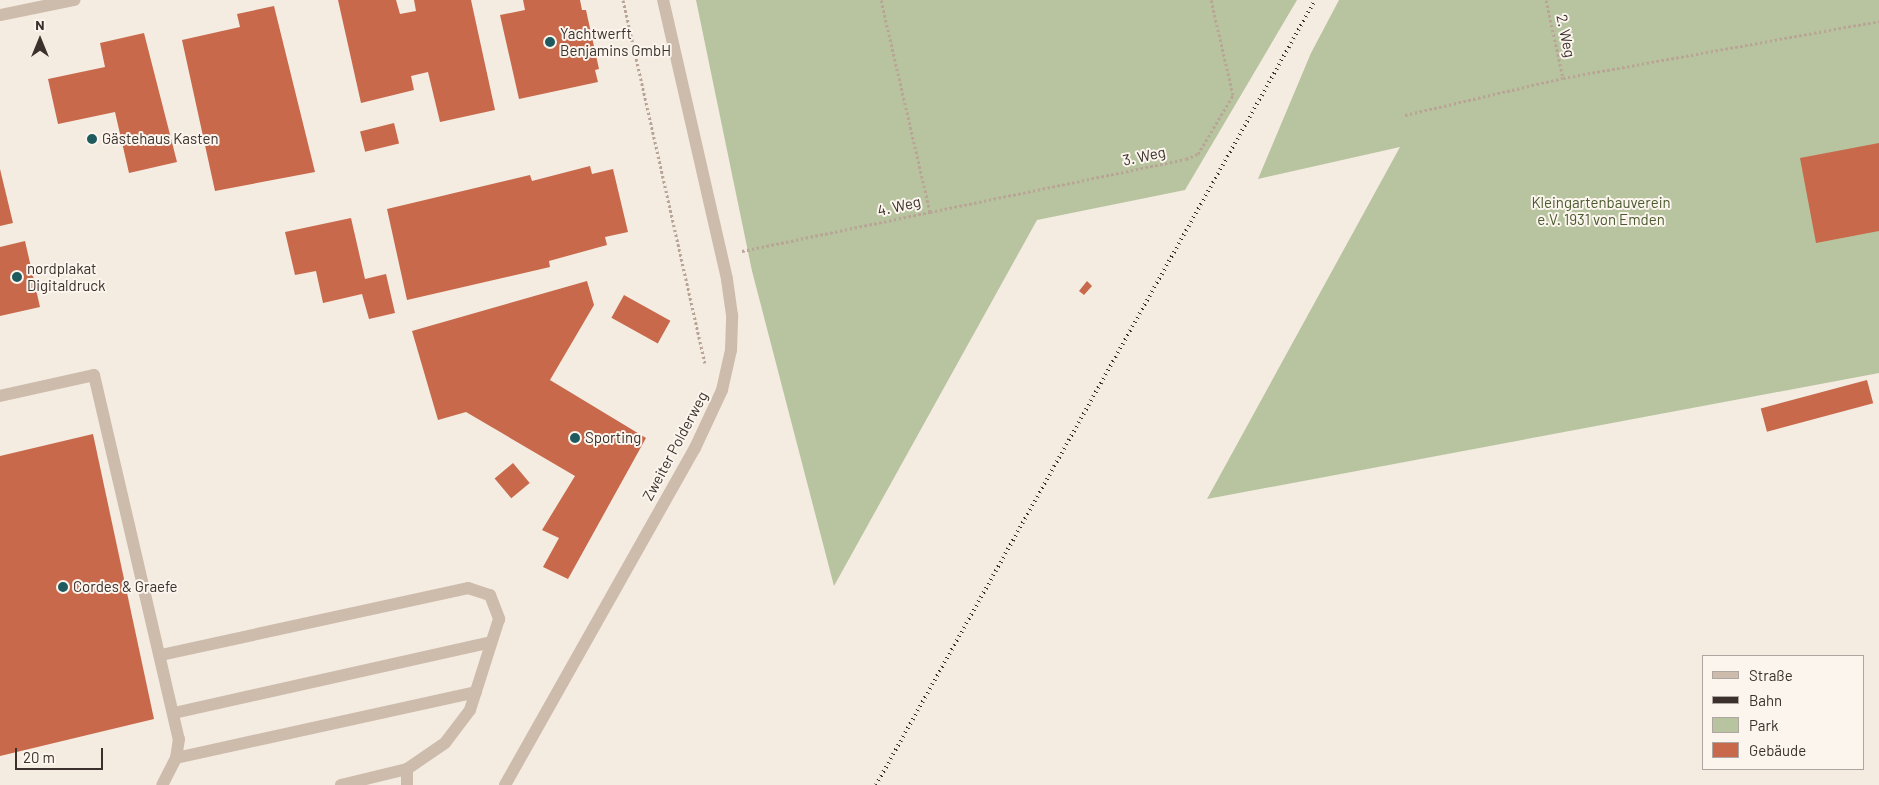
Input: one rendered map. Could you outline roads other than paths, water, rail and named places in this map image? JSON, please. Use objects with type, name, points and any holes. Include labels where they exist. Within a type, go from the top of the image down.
[{"type":"street","points":[[0,16],[74,0]]},
{"type":"street","name":"Zweiter Polderweg","points":[[505,785],[695,448],[722,390],[731,350],[732,315],[721,255],[663,0]]},
{"type":"street","points":[[0,396],[94,375],[179,739],[176,758],[162,785]]},
{"type":"street","points":[[160,654],[468,588],[490,594],[499,619],[470,710],[445,743],[407,769],[341,785]]},
{"type":"street","points":[[174,713],[491,642]]},
{"type":"street","points":[[176,758],[476,692]]},
{"type":"street","points":[[407,769],[407,785]]},
{"type":"railway","points":[[876,785],[1315,0]]},
{"type":"place","name":"Yachtwerft Benjamins GmbH","points":[[550,42]]},
{"type":"place","name":"Gästehaus Kasten","points":[[92,139]]},
{"type":"place","name":"nordplakat Digitaldruck","points":[[17,277]]},
{"type":"place","name":"Sporting","points":[[575,438]]},
{"type":"place","name":"Cordes & Graefe","points":[[63,587]]},
{"type":"park label","name":"Kleingartenbauverein e.V. 1931 von Emden","points":[[1601,210]]}]
